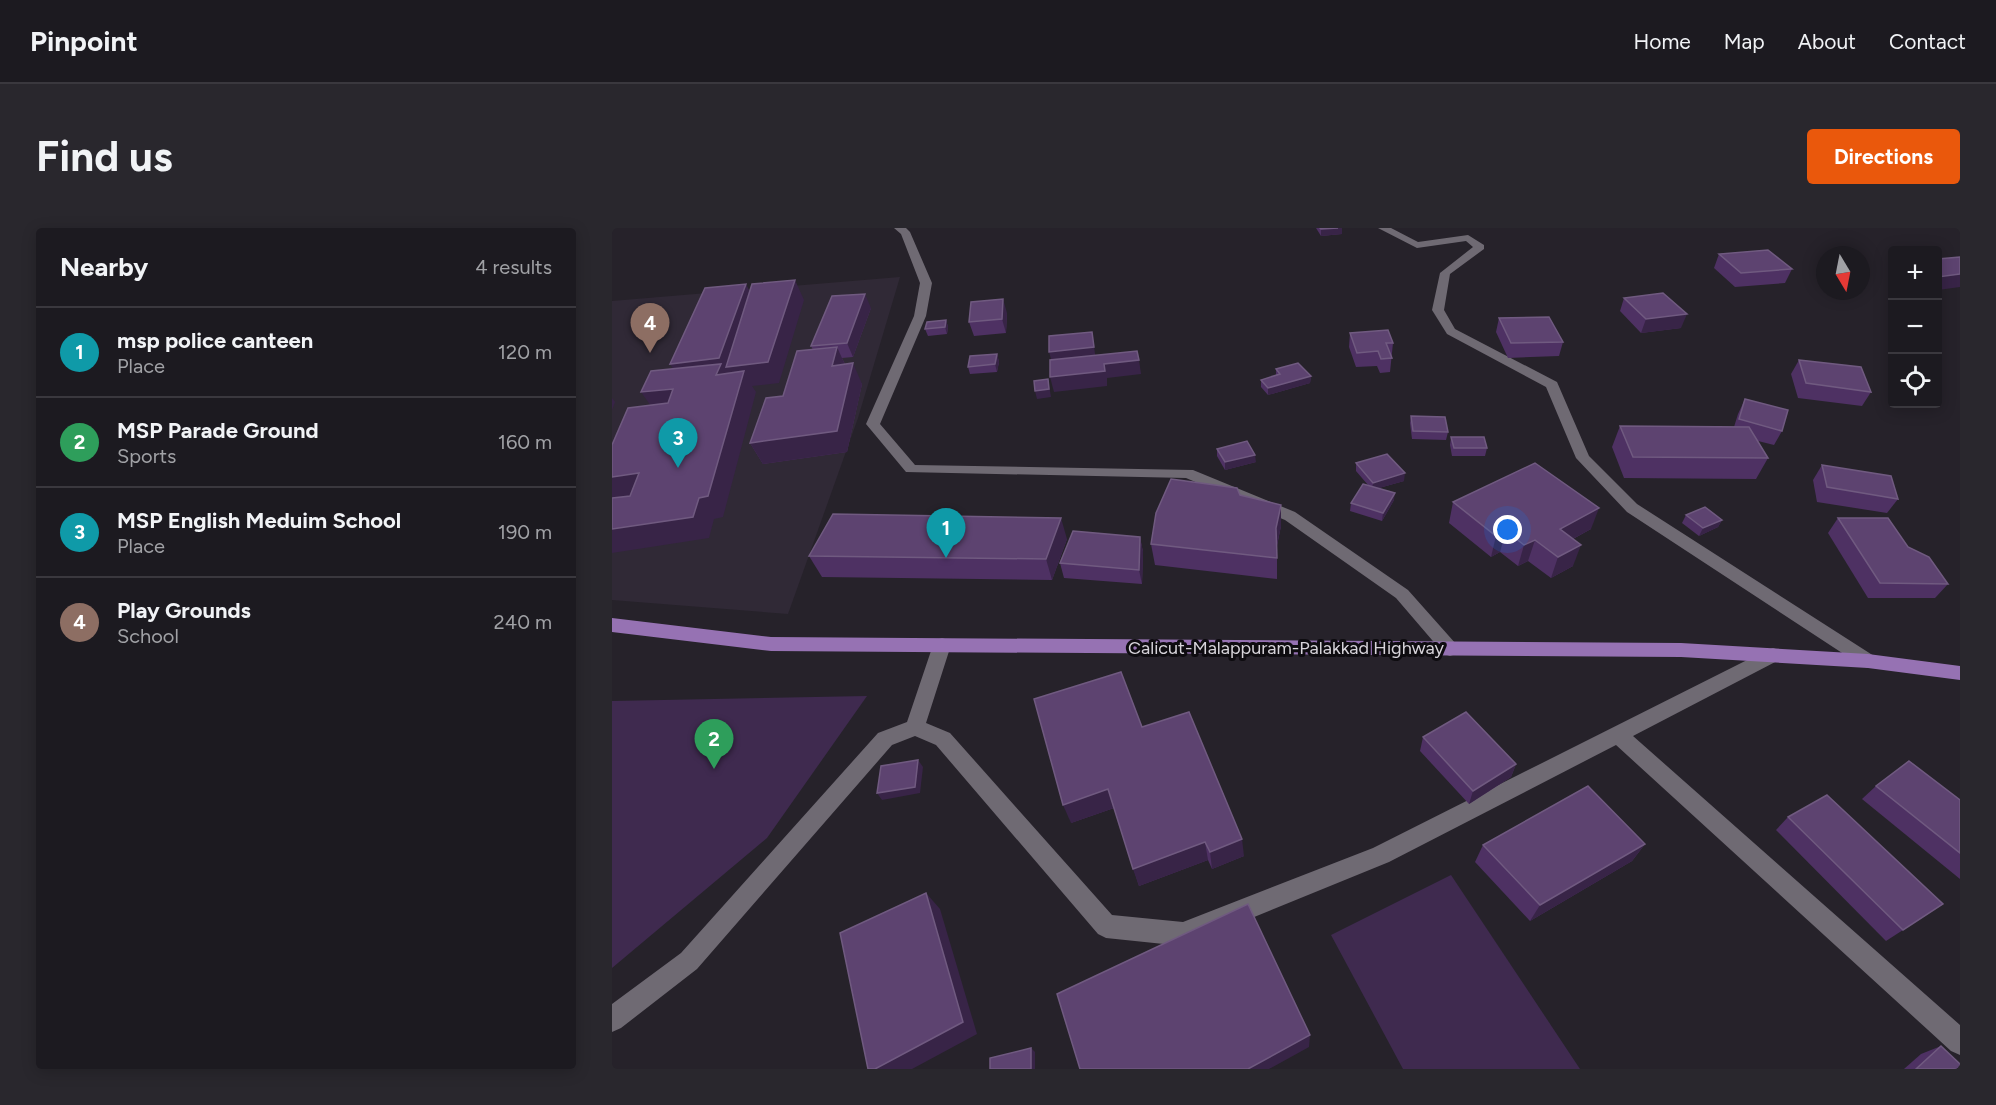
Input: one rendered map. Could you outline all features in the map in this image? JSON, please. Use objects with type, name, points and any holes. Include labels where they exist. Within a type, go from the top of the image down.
[{"type":"highway","name":"Calicut-Malappuram-Palakkad Highway","points":[[612,625],[771,644],[1681,650],[1868,661],[1960,673]]},
{"type":"street","points":[[899,228],[905,232],[926,283],[920,316],[873,424],[911,469],[1188,473],[1290,516],[1402,594],[1450,649]]},
{"type":"street","points":[[1383,228],[1417,245],[1468,238],[1480,247],[1445,273],[1437,310],[1451,331],[1551,385],[1583,458],[1632,508],[1868,661]]},
{"type":"street","points":[[915,728],[942,645]]},
{"type":"street","points":[[612,1019],[689,961],[885,739],[915,728],[943,739],[1106,926],[1183,934],[1381,855],[1773,655]]},
{"type":"street","points":[[1617,734],[1960,1042]]},
{"type":"shaded area","points":[[900,277],[858,418],[788,614],[612,600],[612,301]]},
{"type":"shaded area","points":[[867,696],[767,838],[612,968],[612,701]]},
{"type":"shaded area","points":[[1451,875],[1580,1069],[1403,1069],[1331,935]]},
{"type":"building","points":[[1768,250],[1792,269],[1741,273],[1719,254]]},
{"type":"building","points":[[1960,257],[1960,274],[1942,276],[1942,259]]},
{"type":"building","points":[[795,280],[768,362],[726,367],[752,284]]},
{"type":"building","points":[[746,284],[719,358],[670,364],[705,288]]},
{"type":"building","points":[[1663,293],[1687,314],[1646,319],[1624,298]]},
{"type":"building","points":[[865,294],[847,343],[811,346],[832,296]]},
{"type":"building","points":[[1003,299],[1002,319],[969,322],[971,302]]},
{"type":"building","points":[[1549,317],[1563,342],[1511,343],[1499,318]]},
{"type":"building","points":[[946,320],[945,327],[925,329],[927,322]]},
{"type":"building","points":[[1388,330],[1393,343],[1386,343],[1392,358],[1381,359],[1378,351],[1357,353],[1350,333]]},
{"type":"building","points":[[1092,332],[1094,347],[1049,352],[1049,336]]},
{"type":"building","points":[[837,347],[832,366],[853,363],[837,431],[750,443],[766,398],[783,396],[797,351]]},
{"type":"building","points":[[1137,351],[1139,360],[1104,364],[1105,371],[1050,377],[1050,360]]},
{"type":"building","points":[[997,354],[995,364],[968,367],[970,356]]},
{"type":"building","points":[[1799,360],[1861,367],[1871,392],[1806,383]]},
{"type":"building","points":[[1298,363],[1311,376],[1268,388],[1261,380],[1280,374],[1276,369]]},
{"type":"building","points":[[721,364],[716,375],[744,371],[708,496],[699,498],[693,517],[612,529],[612,498],[630,496],[639,473],[612,477],[612,445],[628,408],[668,403],[673,389],[641,392],[651,371]]},
{"type":"building","points":[[1048,379],[1049,389],[1035,391],[1034,381]]},
{"type":"building","points":[[1745,399],[1788,410],[1782,431],[1739,419]]},
{"type":"building","points":[[1411,416],[1445,417],[1448,432],[1413,431]]},
{"type":"building","points":[[1620,426],[1749,427],[1768,458],[1633,457]]},
{"type":"building","points":[[1451,437],[1484,437],[1487,448],[1454,448]]},
{"type":"building","points":[[1247,441],[1255,455],[1225,462],[1217,449]]},
{"type":"building","points":[[1387,454],[1405,473],[1373,483],[1356,463]]},
{"type":"building","points":[[1535,463],[1599,508],[1560,529],[1581,545],[1558,557],[1535,540],[1524,545],[1506,531],[1496,536],[1453,502]]},
{"type":"building","points":[[1822,465],[1891,476],[1898,499],[1827,487]]},
{"type":"building","points":[[1171,479],[1237,488],[1240,495],[1281,505],[1276,528],[1277,558],[1151,544],[1156,513]]},
{"type":"building","points":[[1363,484],[1395,493],[1383,513],[1351,503]]},
{"type":"building","points":[[1705,507],[1722,520],[1703,528],[1686,515]]},
{"type":"building","points":[[833,514],[1061,518],[1046,559],[809,556]]},
{"type":"building","points":[[1838,518],[1888,518],[1908,547],[1929,557],[1948,584],[1880,583]]},
{"type":"building","points":[[1073,531],[1140,537],[1139,570],[1060,563]]},
{"type":"building","points":[[1121,672],[1142,727],[1189,712],[1242,839],[1210,852],[1205,842],[1133,869],[1108,789],[1063,805],[1034,699]]},
{"type":"building","points":[[1466,712],[1516,764],[1473,791],[1423,737]]},
{"type":"building","points":[[918,760],[915,787],[877,793],[881,766]]},
{"type":"building","points":[[1909,761],[1960,800],[1960,853],[1876,786]]},
{"type":"building","points":[[1588,786],[1645,844],[1540,905],[1483,845]]},
{"type":"building","points":[[1827,795],[1943,904],[1903,930],[1788,817]]},
{"type":"building","points":[[926,893],[963,1022],[875,1069],[868,1069],[840,933]]},
{"type":"building","points":[[1248,904],[1310,1035],[1248,1069],[1080,1069],[1057,994]]},
{"type":"building","points":[[1941,1046],[1960,1064],[1960,1069],[1916,1069]]},
{"type":"building","points":[[1031,1048],[1031,1069],[990,1069],[990,1058]]},
{"type":"place","name":"Play Grounds","points":[[650,353]]},
{"type":"place","name":"MSP English Meduim School","points":[[678,468]]},
{"type":"place","name":"msp police canteen","points":[[946,558]]},
{"type":"place","name":"MSP Parade Ground","points":[[714,769]]}]
